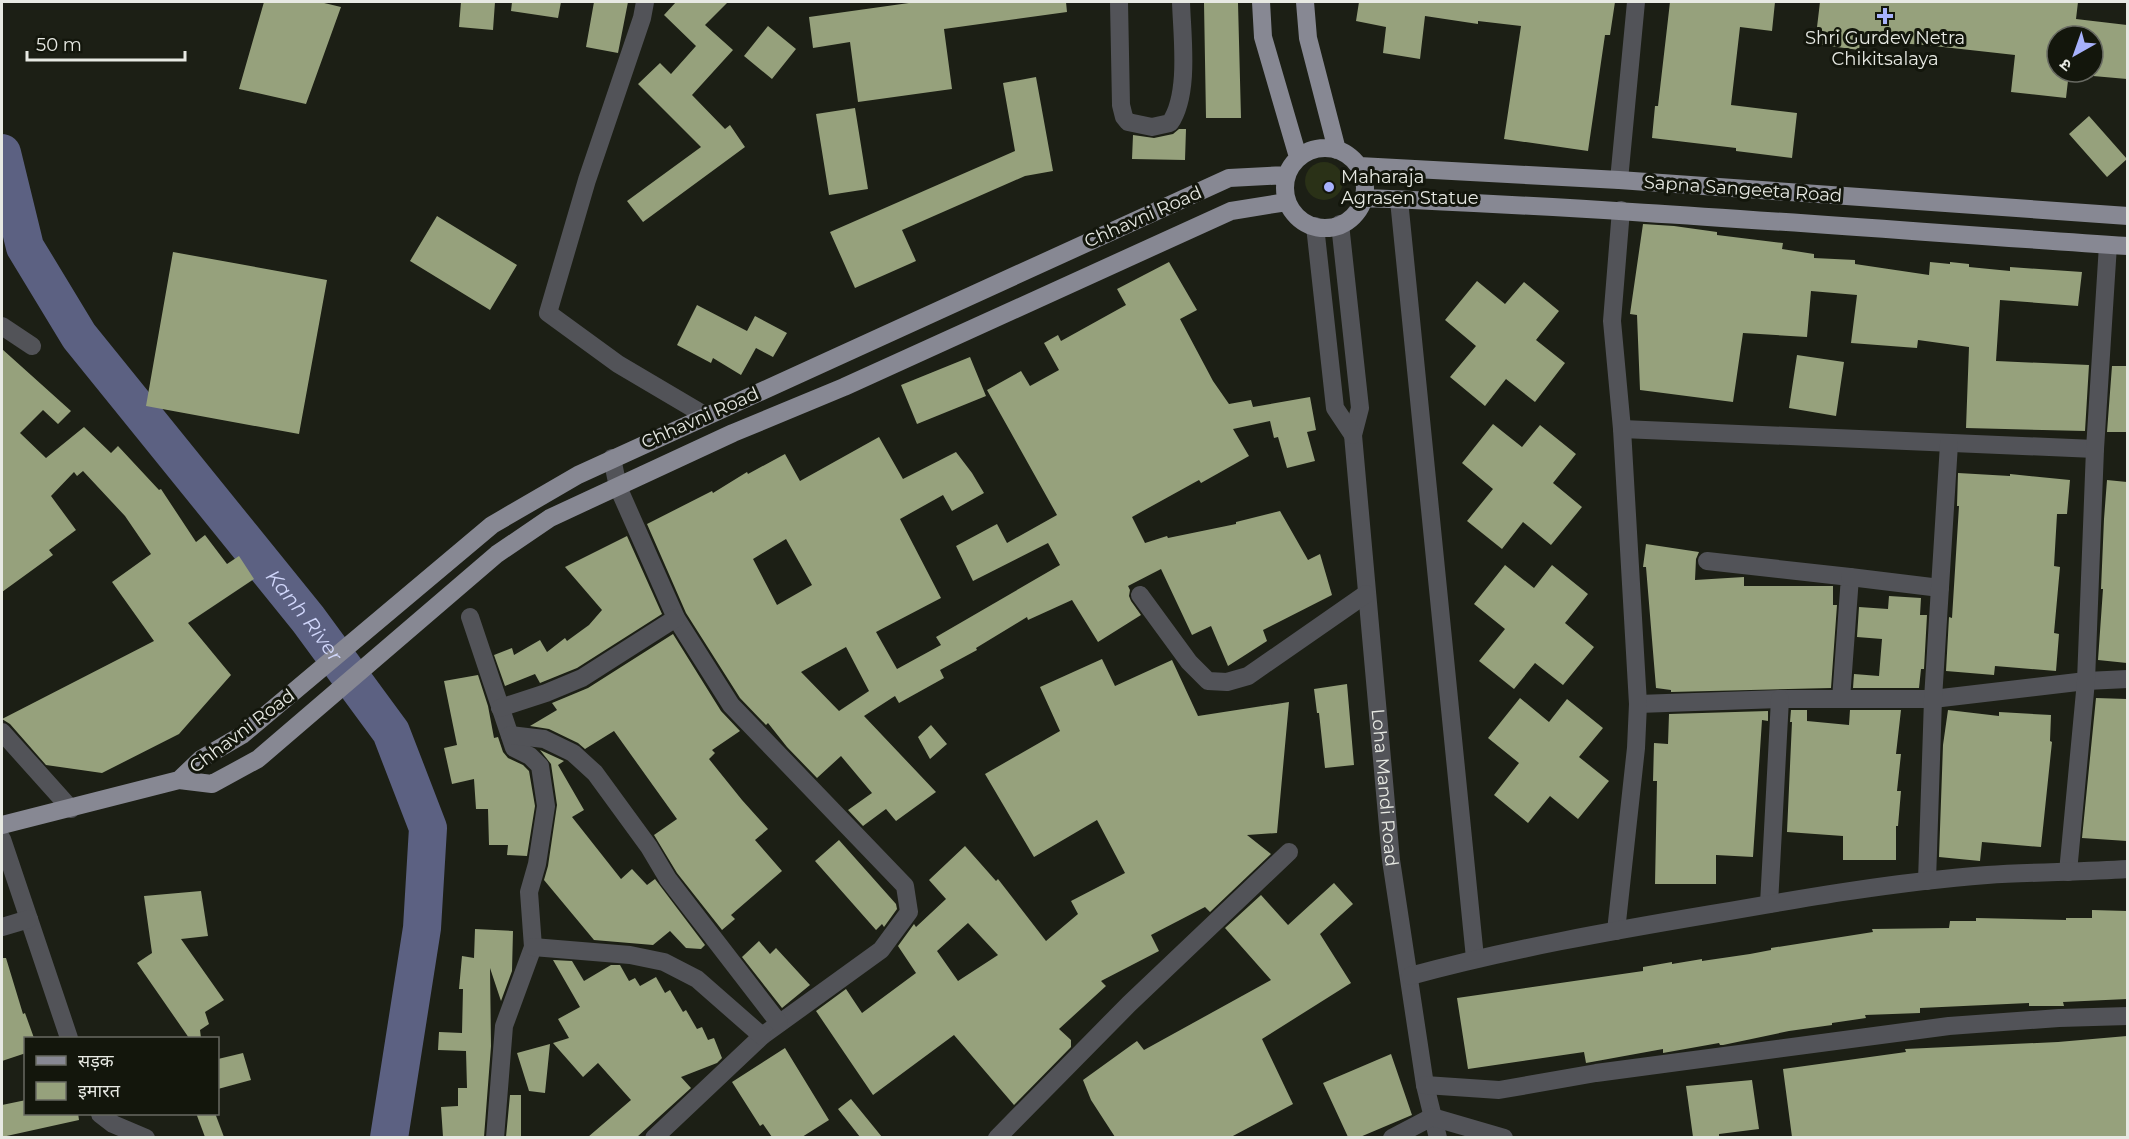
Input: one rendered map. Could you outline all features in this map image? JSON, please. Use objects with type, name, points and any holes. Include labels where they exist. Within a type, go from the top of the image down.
[{"type":"main road","points":[[1261,2],[1263,37],[1298,157]]},
{"type":"main road","points":[[1305,2],[1308,38],[1337,150]]},
{"type":"main road","points":[[1323,148],[1337,150],[1349,156],[1359,166],[1364,176],[1364,198],[1357,213],[1345,223],[1327,228],[1309,225],[1294,214],[1287,202],[1284,186],[1287,175],[1298,157],[1310,150],[1323,148]]},
{"type":"main road","name":"Sapna Sangeeta Road","points":[[1359,166],[1619,180],[2127,216]]},
{"type":"main road","name":"Chhavni Road","points":[[179,780],[201,759],[242,735],[492,525],[578,475],[1229,178],[1287,175]]},
{"type":"main road","name":"Sapna Sangeeta Road","points":[[1364,198],[1621,210],[2127,246]]},
{"type":"main road","name":"Chhavni Road","points":[[2,825],[179,780],[212,784],[258,759],[497,554],[550,518],[733,433],[844,387],[1231,210],[1287,202]]},
{"type":"main road","points":[[459,551],[477,571]]},
{"type":"street","points":[[645,2],[642,18],[587,180],[548,313],[618,364],[706,416]]},
{"type":"street","points":[[1119,2],[1121,105],[1124,117],[1128,122],[1152,127],[1170,123],[1178,110],[1183,70],[1181,2]]},
{"type":"street","points":[[1619,180],[1636,2]]},
{"type":"street","points":[[1399,200],[1475,958]]},
{"type":"street","points":[[1616,931],[1636,748],[1638,704],[1622,429],[1612,321],[1621,210]]},
{"type":"street","points":[[1340,224],[1360,408],[1353,435]]},
{"type":"street","points":[[1315,226],[1335,408],[1353,435]]},
{"type":"street","points":[[2068,872],[2086,681],[2095,449],[2108,245]]},
{"type":"street","points":[[2,326],[32,346]]},
{"type":"street","points":[[1622,429],[2095,449]]},
{"type":"street","name":"Loha Mandi Road","points":[[1353,435],[1391,860],[1425,1085],[1438,1137]]},
{"type":"street","points":[[1927,881],[1933,699],[1949,444]]},
{"type":"street","points":[[612,458],[618,487],[676,618],[731,705],[905,886],[909,912],[881,950],[762,1036],[654,1137]]},
{"type":"street","points":[[1707,561],[1940,588]]},
{"type":"street","points":[[1841,699],[1851,577]]},
{"type":"street","points":[[1140,595],[1189,662],[1208,681],[1227,682],[1248,676],[1366,594]]},
{"type":"street","points":[[470,617],[514,748],[530,756],[540,766],[546,806],[537,864],[529,892],[533,946],[504,1026],[495,1137]]},
{"type":"street","points":[[500,708],[582,678],[676,618]]},
{"type":"street","points":[[1638,704],[1780,699],[1933,699],[2086,681],[2127,679]]},
{"type":"street","points":[[1769,904],[1780,699]]},
{"type":"street","points":[[2,732],[71,809]]},
{"type":"street","points":[[510,735],[544,739],[573,753],[595,773],[649,847],[668,879],[779,1023]]},
{"type":"street","points":[[2,839],[69,1037]]},
{"type":"street","points":[[997,1137],[1129,1004],[1288,852]]},
{"type":"street","points":[[1410,976],[1475,958],[1769,904],[1927,881],[1987,875],[2127,870]]},
{"type":"street","points":[[2,927],[30,919]]},
{"type":"street","points":[[533,946],[630,955],[664,962],[697,979],[762,1036]]},
{"type":"street","points":[[1425,1085],[1499,1090],[1596,1073],[1950,1026],[2059,1018],[2127,1016]]},
{"type":"street","points":[[102,1115],[113,1124],[146,1137]]},
{"type":"street","points":[[1392,1137],[1432,1117],[1504,1137]]},
{"type":"green space","points":[[1324,162],[1338,167],[1343,181],[1338,195],[1324,200],[1310,195],[1305,181],[1310,167]]},
{"type":"building","points":[[264,2],[320,2],[341,7],[306,104],[239,89]]},
{"type":"building","points":[[461,2],[495,2],[493,30],[459,27]]},
{"type":"building","points":[[512,2],[561,2],[558,18],[511,11]]},
{"type":"building","points":[[594,2],[628,2],[618,53],[586,47]]},
{"type":"building","points":[[676,2],[728,2],[705,25],[733,50],[692,95],[725,129],[730,125],[745,147],[643,222],[627,201],[701,147],[638,84],[660,63],[671,74],[696,46],[664,15]]},
{"type":"building","points":[[916,2],[1066,2],[1067,12],[944,29],[952,89],[858,102],[850,42],[813,48],[809,17]]},
{"type":"building","points":[[1359,2],[1615,2],[1610,35],[1605,35],[1588,151],[1504,139],[1521,26],[1478,21],[1478,24],[1425,16],[1420,59],[1383,53],[1386,27],[1356,21]]},
{"type":"building","points":[[1670,2],[1775,2],[1772,31],[1740,27],[1731,105],[1797,113],[1792,158],[1736,151],[1736,148],[1652,138]]},
{"type":"building","points":[[1820,2],[2078,2],[2076,19],[2127,25],[2127,79],[2105,77],[2105,24],[2045,24],[2045,84],[2068,84],[2066,98],[2011,92],[2015,55],[1897,43],[1897,45],[1860,41],[1859,50],[1815,44]]},
{"type":"building","points":[[1204,3],[1238,3],[1241,118],[1206,118]]},
{"type":"building","points":[[768,26],[796,49],[772,79],[744,56]]},
{"type":"building","points":[[1036,77],[1053,171],[1025,176],[902,230],[916,261],[855,288],[830,232],[1015,151],[1003,83]]},
{"type":"building","points":[[855,108],[868,189],[829,195],[816,114]]},
{"type":"building","points":[[2089,116],[2127,159],[2107,177],[2069,134]]},
{"type":"building","points":[[1179,129],[1186,129],[1185,160],[1132,159],[1133,135],[1154,138],[1173,134]]},
{"type":"building","points":[[437,216],[517,265],[490,310],[410,261]]},
{"type":"building","points":[[1643,224],[1674,226],[1717,232],[1717,235],[1783,243],[1782,249],[1814,254],[1814,258],[1855,260],[1855,264],[1929,275],[1930,262],[1969,264],[1969,267],[2010,271],[2010,267],[2082,272],[2078,306],[2000,300],[1996,361],[2089,365],[2085,431],[1966,428],[1969,347],[1918,340],[1917,348],[1851,343],[1857,295],[1811,291],[1807,337],[1743,333],[1733,402],[1640,390],[1637,315],[1630,314]]},
{"type":"building","points":[[173,252],[327,280],[299,434],[146,406]]},
{"type":"building","points":[[1169,262],[1197,310],[1180,319],[1213,381],[1229,404],[1251,400],[1253,407],[1310,397],[1316,430],[1307,432],[1315,461],[1287,468],[1278,437],[1274,438],[1270,421],[1233,429],[1249,456],[1201,483],[1199,480],[1132,517],[1145,543],[1167,536],[1168,538],[1236,524],[1236,522],[1280,511],[1308,560],[1320,554],[1332,595],[1263,630],[1267,641],[1228,666],[1211,626],[1192,635],[1161,569],[1128,586],[1131,601],[1141,615],[1098,642],[1072,600],[1028,620],[1027,617],[976,648],[977,650],[940,670],[944,678],[899,703],[895,696],[864,716],[936,792],[896,821],[886,809],[863,826],[848,810],[872,793],[841,756],[817,778],[768,723],[766,725],[740,698],[686,613],[647,524],[712,491],[713,493],[747,472],[748,474],[785,454],[800,481],[879,437],[903,479],[956,452],[984,493],[952,511],[943,495],[900,519],[941,598],[876,632],[897,669],[941,645],[936,637],[1060,565],[1048,543],[973,581],[956,546],[997,524],[1007,543],[1057,515],[987,390],[1021,371],[1030,386],[1059,370],[1044,343],[1058,335],[1061,341],[1126,305],[1117,289]],"holes":[[[786,539],[812,585],[777,605],[753,559]],[[846,647],[869,691],[839,711],[801,672]]]},
{"type":"building","points":[[1477,281],[1505,304],[1524,282],[1559,311],[1536,340],[1565,363],[1535,402],[1506,379],[1485,406],[1450,377],[1476,346],[1445,320]]},
{"type":"building","points":[[697,305],[747,331],[755,316],[787,333],[773,357],[756,348],[741,375],[713,358],[711,363],[677,345]]},
{"type":"building","points":[[2,349],[71,411],[58,424],[43,410],[20,433],[46,458],[84,427],[111,453],[118,446],[159,490],[161,489],[196,542],[205,535],[227,564],[239,556],[254,579],[188,623],[231,675],[179,734],[102,773],[46,765],[10,724],[2,719],[154,641],[112,582],[151,554],[125,516],[83,471],[77,476],[74,472],[51,496],[76,530],[49,550],[53,555],[2,592]]},
{"type":"building","points":[[1797,355],[1844,362],[1836,416],[1789,408]]},
{"type":"building","points":[[970,357],[986,396],[917,424],[901,385]]},
{"type":"building","points":[[2112,366],[2127,366],[2127,432],[2107,432]]},
{"type":"building","points":[[1493,424],[1522,447],[1540,425],[1576,454],[1553,483],[1582,507],[1551,545],[1523,522],[1502,549],[1467,521],[1493,489],[1462,463]]},
{"type":"building","points":[[1958,473],[2010,476],[2010,474],[2070,480],[2067,514],[2057,514],[2054,566],[2060,567],[2054,633],[2059,634],[2056,671],[1995,666],[1994,675],[1946,671],[1949,617],[1952,618],[1959,506],[1957,506]]},
{"type":"building","points":[[2107,480],[2127,482],[2127,663],[2098,660]]},
{"type":"building","points":[[627,536],[662,614],[577,668],[540,683],[535,674],[505,686],[494,655],[512,648],[514,655],[540,640],[547,652],[565,638],[567,641],[589,625],[602,610],[565,567]]},
{"type":"building","points":[[1646,544],[1699,552],[1696,559],[1695,580],[1744,577],[1744,586],[1833,586],[1833,605],[1837,605],[1831,688],[1671,692],[1671,690],[1656,688],[1646,567],[1643,567]]},
{"type":"building","points":[[1505,565],[1534,588],[1552,565],[1588,594],[1565,623],[1594,647],[1563,685],[1535,663],[1514,689],[1479,661],[1505,629],[1474,604]]},
{"type":"building","points":[[1889,596],[1921,598],[1920,615],[1927,615],[1924,669],[1921,669],[1919,688],[1853,688],[1854,674],[1879,676],[1882,639],[1857,637],[1859,607],[1888,609]]},
{"type":"building","points":[[673,634],[721,711],[740,731],[712,750],[715,753],[709,759],[768,829],[755,840],[782,871],[731,915],[735,919],[722,930],[677,873],[654,835],[677,819],[614,731],[585,749],[578,743],[549,729],[530,726],[557,710],[552,703],[588,688]]},
{"type":"building","points":[[1102,659],[1115,686],[1172,660],[1198,716],[1289,702],[1277,833],[1247,835],[1271,854],[1210,912],[1205,907],[1151,935],[1159,951],[1101,981],[1106,986],[1059,1029],[1071,1040],[1071,1047],[1014,1105],[954,1035],[873,1095],[816,1011],[846,989],[862,1013],[916,973],[898,946],[914,924],[916,927],[946,899],[929,880],[965,846],[996,881],[998,879],[1046,941],[1078,914],[1071,901],[1125,873],[1097,820],[1034,857],[985,774],[1060,731],[1040,687]],"holes":[[[968,923],[998,955],[958,981],[937,951]]]},
{"type":"building","points":[[478,675],[488,706],[494,738],[498,737],[503,752],[508,758],[523,765],[529,771],[535,806],[527,856],[507,855],[508,845],[489,845],[488,809],[476,809],[474,779],[452,784],[444,748],[457,745],[444,681]]},
{"type":"building","points":[[1347,684],[1354,765],[1325,768],[1314,689]]},
{"type":"building","points":[[1520,698],[1549,722],[1567,699],[1603,728],[1579,757],[1609,781],[1578,819],[1550,796],[1528,823],[1494,795],[1519,763],[1488,738]]},
{"type":"building","points":[[2096,698],[2127,699],[2127,841],[2082,838]]},
{"type":"building","points":[[1791,710],[1807,710],[1807,721],[1849,725],[1850,710],[1901,710],[1896,754],[1901,754],[1897,791],[1901,791],[1898,826],[1896,826],[1896,860],[1843,860],[1843,836],[1787,832]]},
{"type":"building","points":[[1948,710],[1999,716],[1999,712],[2051,715],[2050,741],[2052,742],[2041,847],[1982,842],[1980,861],[1939,857],[1943,745]]},
{"type":"building","points":[[1768,711],[1768,721],[1762,720],[1753,857],[1716,855],[1716,884],[1655,884],[1657,781],[1653,781],[1654,743],[1668,744],[1669,714]]},
{"type":"building","points":[[931,725],[947,744],[930,759],[918,737]]},
{"type":"building","points":[[540,750],[564,761],[558,765],[584,810],[572,817],[621,879],[632,869],[647,885],[655,879],[705,945],[701,949],[686,948],[670,931],[653,945],[594,940],[544,880],[557,805],[551,764]]},
{"type":"building","points":[[839,840],[896,904],[897,909],[884,927],[882,924],[876,930],[815,861]]},
{"type":"building","points":[[1334,883],[1353,904],[1320,934],[1351,983],[1262,1039],[1293,1104],[1231,1137],[1115,1137],[1091,1100],[1083,1080],[1137,1041],[1144,1050],[1271,980],[1225,928],[1261,895],[1288,925]]},
{"type":"building","points":[[201,891],[208,936],[181,939],[224,1000],[205,1012],[209,1024],[200,1030],[201,1037],[188,1037],[137,963],[152,953],[144,896]]},
{"type":"building","points":[[2092,910],[2127,911],[2127,999],[2063,1002],[2064,1006],[2029,1006],[2029,1003],[1920,1008],[1920,1013],[1865,1015],[1866,1018],[1723,1045],[1719,1043],[1663,1053],[1663,1049],[1586,1063],[1584,1052],[1468,1069],[1457,998],[1643,971],[1643,967],[1672,962],[1672,964],[1702,959],[1702,961],[1750,954],[1771,950],[1771,948],[1873,932],[1872,929],[1949,928],[1950,921],[1976,921],[1976,918],[2066,920],[2066,918],[2092,918]]},
{"type":"building","points":[[475,929],[513,931],[512,971],[501,1001],[490,968],[491,1046],[484,1137],[443,1137],[441,1107],[458,1106],[458,1088],[467,1088],[466,1051],[438,1050],[439,1032],[462,1033],[463,989],[459,989],[462,956],[474,958]]},
{"type":"building","points":[[759,941],[770,954],[776,948],[810,985],[782,1008],[742,957]]},
{"type":"building","points":[[2,958],[6,958],[23,1014],[25,1013],[34,1037],[24,1037],[24,1054],[2,1061]]},
{"type":"building","points":[[553,960],[572,961],[584,981],[611,965],[620,965],[629,981],[635,978],[640,986],[656,977],[665,993],[670,990],[683,1012],[686,1010],[697,1029],[702,1027],[708,1040],[714,1038],[722,1058],[717,1063],[681,1077],[691,1088],[637,1137],[588,1137],[631,1100],[598,1063],[583,1077],[553,1043],[569,1038],[558,1019],[580,1007]]},
{"type":"building","points":[[2127,1036],[2127,1137],[1792,1137],[1783,1069],[1906,1052],[1905,1049],[2058,1042]]},
{"type":"building","points":[[550,1044],[545,1093],[529,1091],[517,1053]]},
{"type":"building","points":[[785,1048],[829,1120],[802,1137],[772,1137],[763,1124],[760,1126],[732,1082]]},
{"type":"building","points":[[243,1053],[251,1080],[219,1089],[219,1059]]},
{"type":"building","points":[[1391,1054],[1412,1115],[1360,1137],[1348,1137],[1323,1083]]},
{"type":"building","points":[[1752,1080],[1759,1129],[1719,1134],[1719,1137],[1693,1137],[1686,1086]]},
{"type":"building","points":[[510,1095],[521,1095],[521,1137],[506,1137]]},
{"type":"building","points":[[851,1099],[882,1137],[860,1137],[838,1109]]},
{"type":"building","points":[[24,1100],[24,1115],[78,1115],[79,1120],[2,1137],[2,1105]]},
{"type":"building","points":[[197,1115],[216,1115],[224,1137],[205,1137]]},
{"type":"waterway","name":"Kanh River","points":[[2,153],[25,247],[79,336],[308,619],[391,732],[428,828],[422,928],[389,1138]]},
{"type":"place","name":"Shri Gurdev Netra Chikitsalaya","points":[[1885,16]]},
{"type":"place","name":"Maharaja Agrasen Statue","points":[[1329,187]]}]
